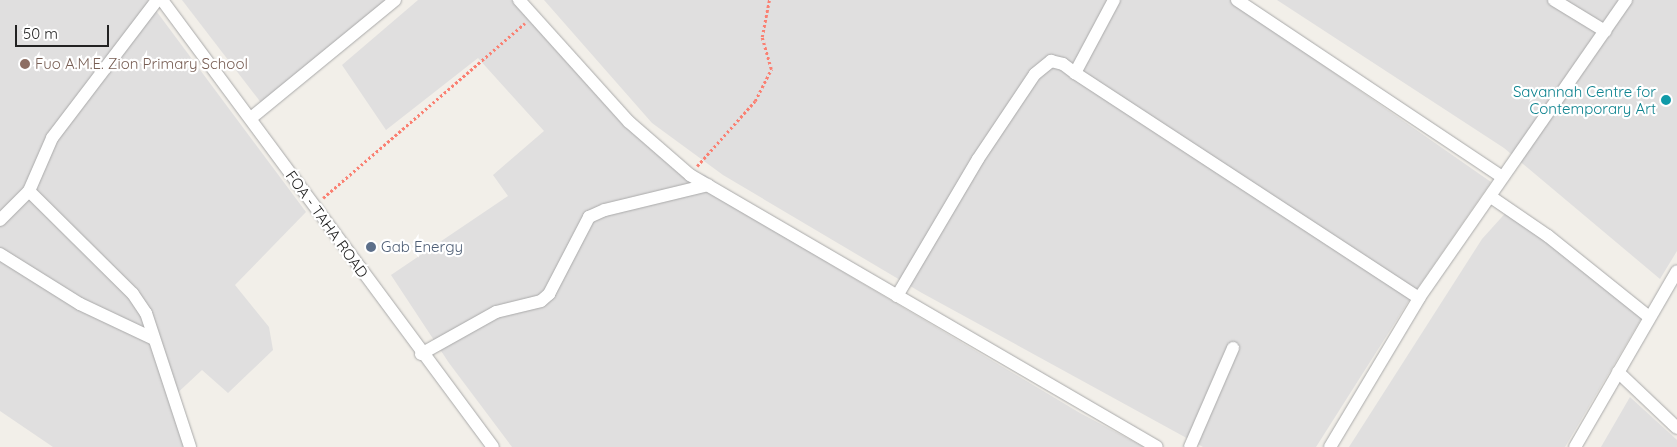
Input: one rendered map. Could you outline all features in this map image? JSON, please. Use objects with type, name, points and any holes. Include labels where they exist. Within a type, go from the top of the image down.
[{"type":"street","points":[[0,220],[29,191],[52,138],[157,0]]},
{"type":"street","name":"FOA - TAHA ROAD","points":[[162,0],[314,204],[421,354],[493,447]]},
{"type":"street","points":[[519,0],[629,122],[690,175],[1157,447]]},
{"type":"street","points":[[1075,73],[1114,0]]},
{"type":"street","points":[[1238,0],[1501,176]]},
{"type":"street","points":[[1554,0],[1605,31]]},
{"type":"street","points":[[1330,447],[1419,298],[1491,197],[1501,176],[1626,0]]},
{"type":"street","points":[[251,118],[387,2]]},
{"type":"street","points":[[897,296],[978,159],[1038,70],[1051,61],[1063,64],[1419,298]]},
{"type":"street","points":[[421,354],[496,312],[541,301],[549,294],[589,218],[605,210],[708,186]]},
{"type":"street","points":[[29,191],[133,294],[146,313],[190,447]]},
{"type":"street","points":[[1491,197],[1548,236],[1649,318]]},
{"type":"street","points":[[0,254],[80,304],[154,339]]},
{"type":"street","points":[[1575,447],[1677,271]]},
{"type":"street","points":[[1190,447],[1233,348]]},
{"type":"street","points":[[1618,372],[1677,428]]},
{"type":"path","points":[[690,175],[755,101],[771,69],[762,37],[769,0]]},
{"type":"path","points":[[314,204],[337,189],[533,15]]},
{"type":"shaded area","points":[[0,0],[148,0],[306,212],[235,285],[269,327],[273,350],[228,393],[202,370],[172,398],[191,447],[53,447],[0,411]]},
{"type":"shaded area","points":[[182,0],[391,0],[262,104]]},
{"type":"shaded area","points":[[418,0],[519,0],[577,67],[691,173],[705,175],[830,264],[1080,413],[1144,447],[512,447],[449,363],[391,275],[508,196],[493,175],[544,131],[478,58],[386,130],[342,65]]},
{"type":"shaded area","points":[[544,0],[1230,0],[1491,182],[1410,299],[1316,447],[1203,447],[922,293],[723,175],[652,123]]},
{"type":"shaded area","points":[[1277,0],[1677,0],[1677,251],[1660,279],[1504,148]]},
{"type":"shaded area","points":[[1510,208],[1647,309],[1565,447],[1349,447],[1482,239]]},
{"type":"shaded area","points":[[1630,397],[1677,440],[1677,447],[1601,447]]},
{"type":"place","name":"Fuo A.M.E. Zion Primary School","points":[[25,64]]},
{"type":"place","name":"Savannah Centre for Contemporary Art","points":[[1666,100]]},
{"type":"place","name":"Gab Energy","points":[[371,247]]}]
